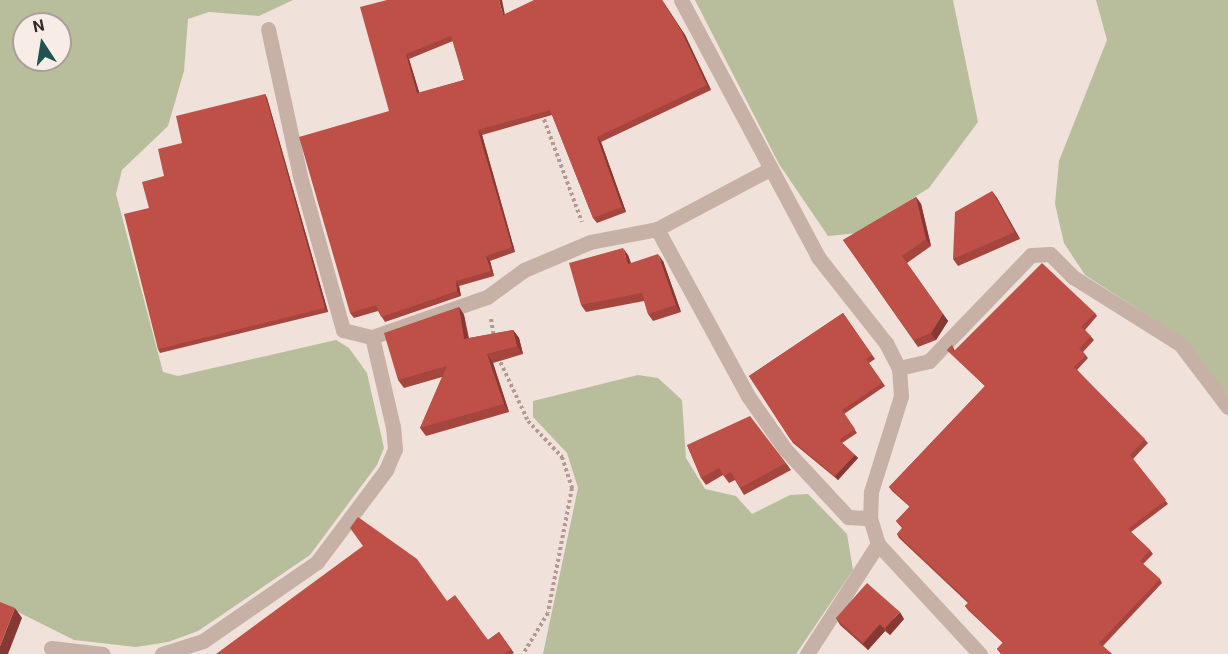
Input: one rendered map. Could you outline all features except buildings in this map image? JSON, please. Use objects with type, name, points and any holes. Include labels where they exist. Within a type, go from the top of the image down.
[{"type":"street","points":[[681,0],[768,170],[818,257],[886,343],[899,368],[901,396],[871,492],[870,518],[878,544],[980,654]]},
{"type":"street","points":[[268,29],[300,176],[343,330],[372,337],[488,297],[524,270],[590,242],[657,229],[768,170]]},
{"type":"street","points":[[657,229],[748,396],[785,450],[848,517],[870,518]]},
{"type":"street","points":[[899,368],[929,361],[1031,255],[1050,254],[1073,277],[1180,344],[1228,407]]},
{"type":"street","points":[[162,654],[202,641],[317,562],[387,470],[394,449],[393,427],[372,337]]},
{"type":"street","points":[[807,654],[878,544]]},
{"type":"street","points":[[51,648],[103,654]]},
{"type":"path","points":[[538,102],[590,242]]},
{"type":"path","points":[[488,297],[500,367],[512,395],[562,457],[572,488],[548,614],[523,654]]},
{"type":"green space","points":[[0,0],[293,0],[259,16],[209,12],[188,19],[184,71],[168,126],[122,170],[116,194],[163,372],[178,376],[336,340],[349,348],[367,373],[384,448],[377,465],[310,555],[198,631],[168,642],[136,647],[74,640],[0,603]]},
{"type":"green space","points":[[695,0],[953,0],[978,122],[929,188],[858,233],[828,236],[779,164]]},
{"type":"green space","points":[[1096,0],[1228,0],[1228,396],[1184,339],[1085,275],[1064,243],[1055,204],[1059,161],[1107,40]]},
{"type":"green space","points":[[638,375],[658,378],[682,400],[686,458],[705,489],[736,496],[752,514],[790,495],[808,494],[847,534],[853,570],[796,654],[543,654],[578,488],[567,453],[533,417],[533,401]]}]
